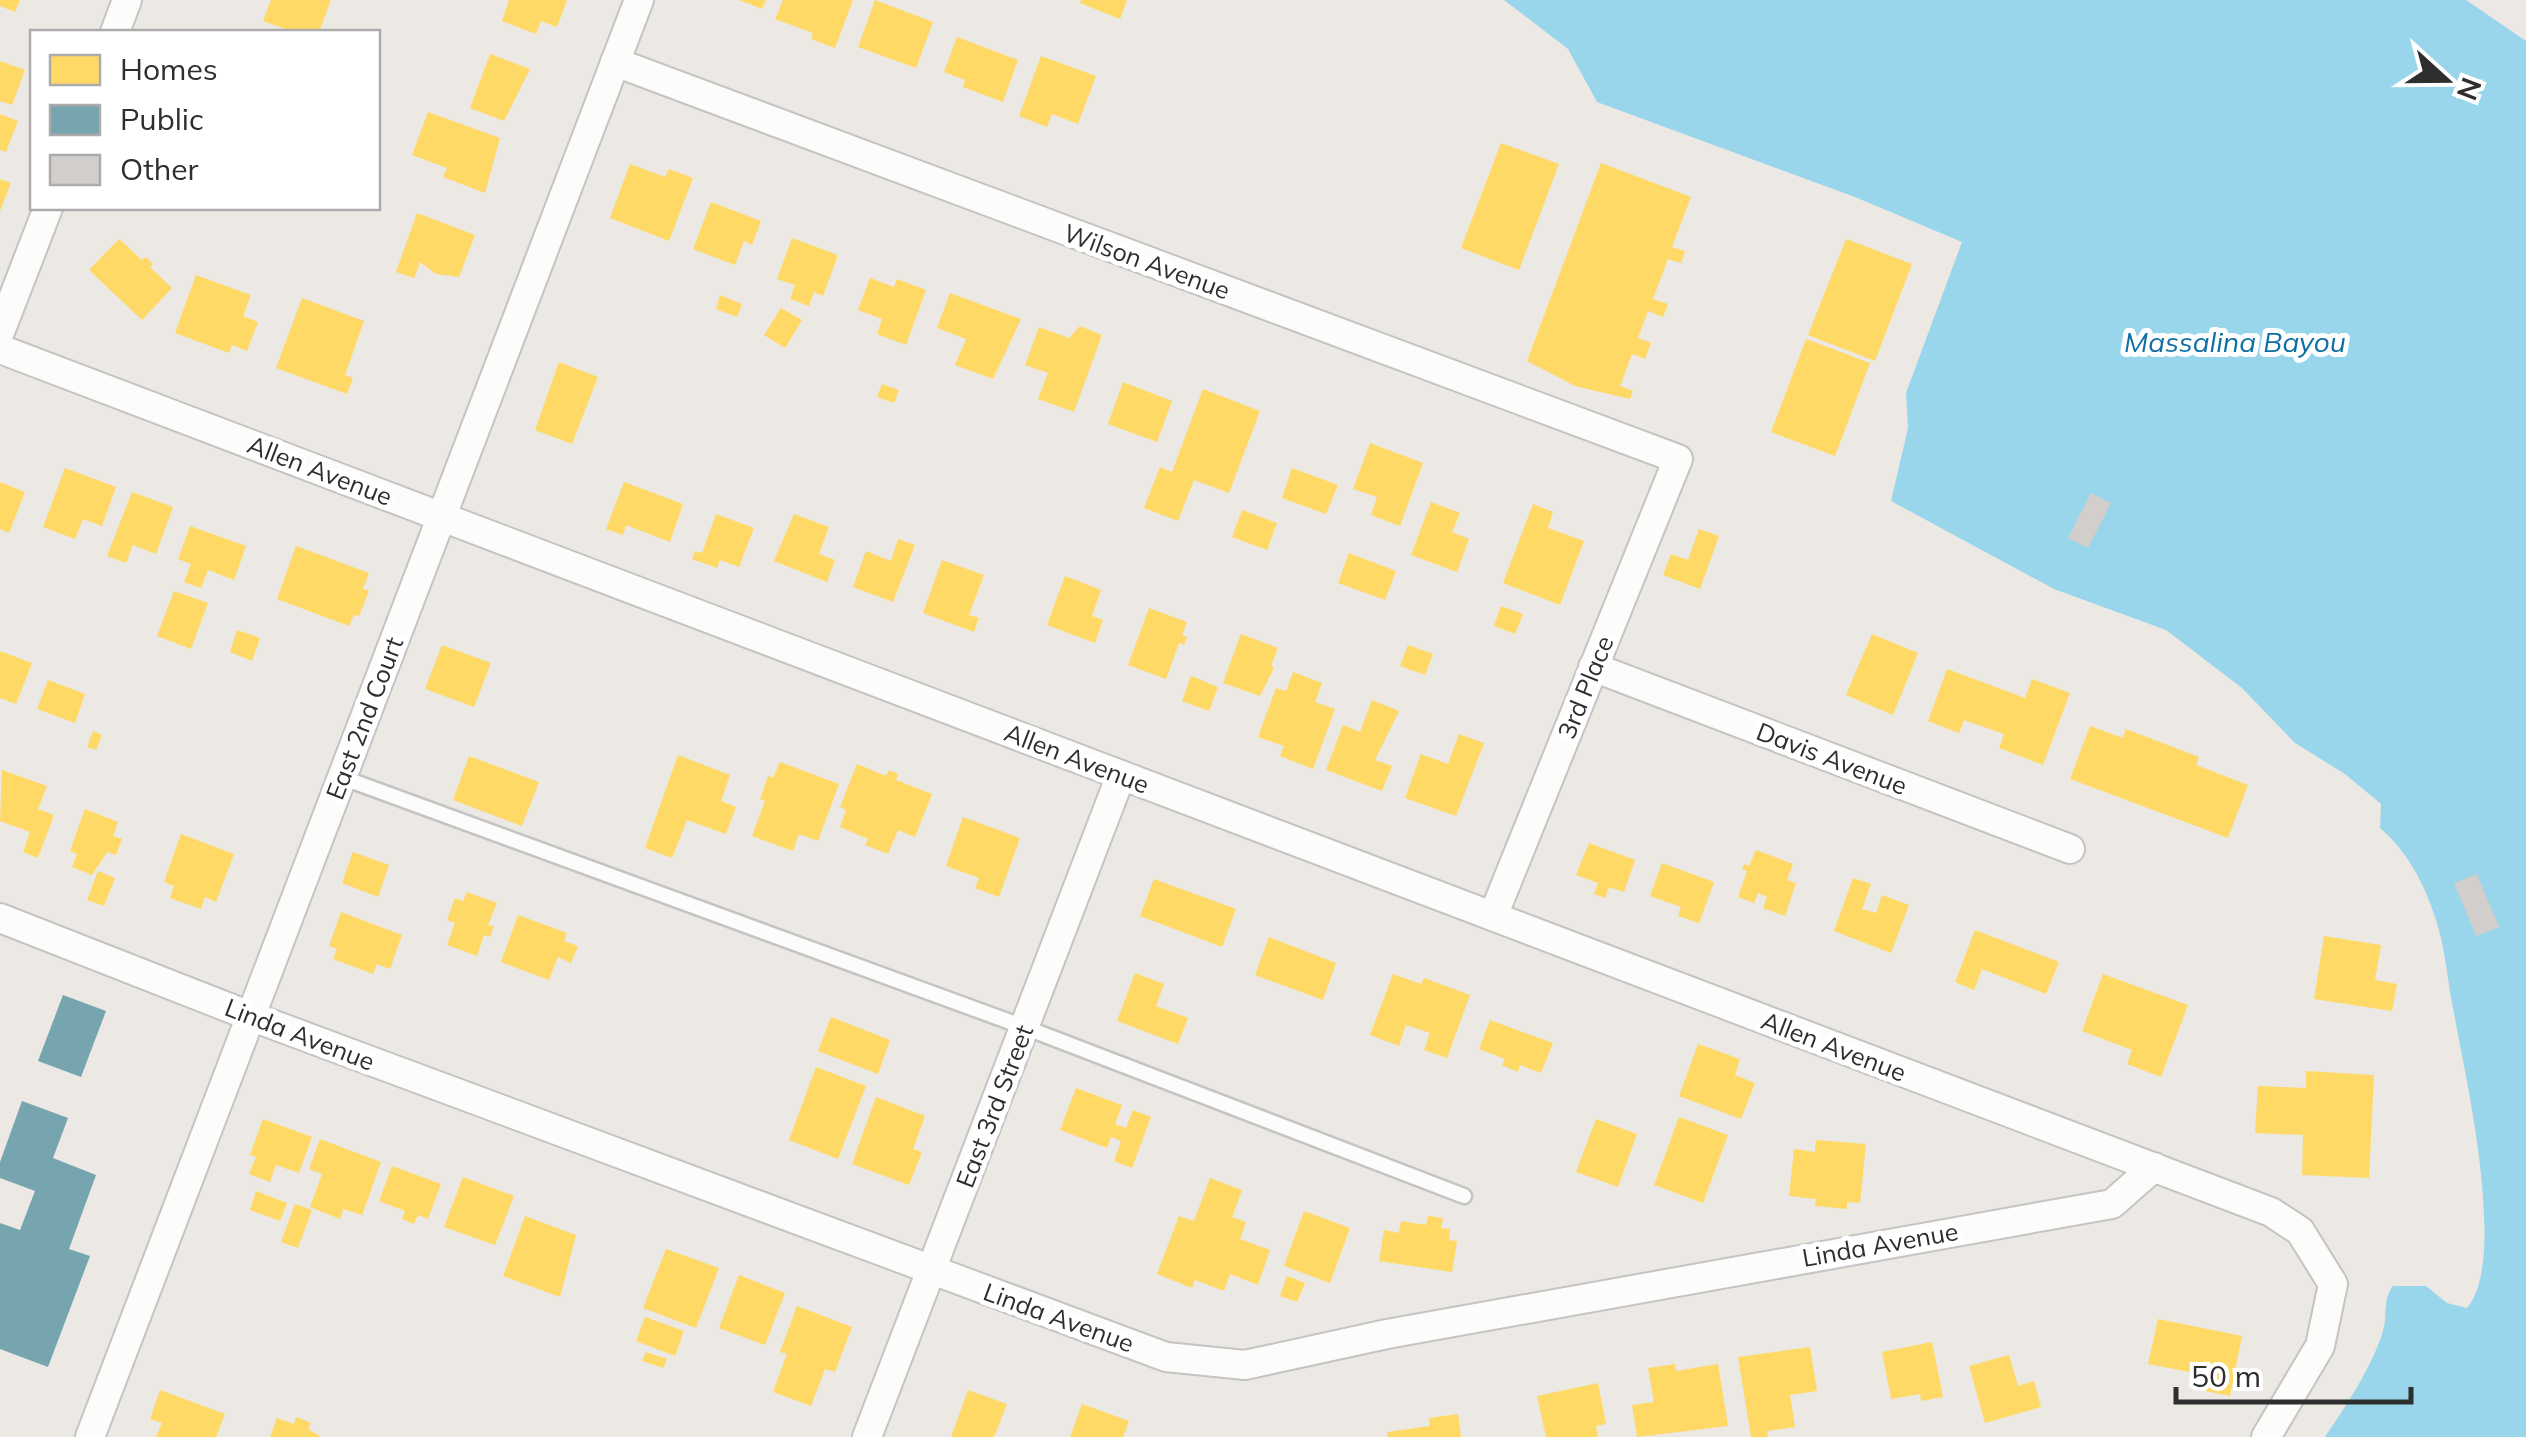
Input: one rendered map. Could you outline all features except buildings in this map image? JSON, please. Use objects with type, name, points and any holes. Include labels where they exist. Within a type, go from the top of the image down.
[{"type":"street","points":[[116,30],[127,0]]},
{"type":"street","name":"East 2nd Court","points":[[90,1437],[640,0]]},
{"type":"street","name":"Wilson Avenue","points":[[615,62],[1678,459]]},
{"type":"street","points":[[0,332],[47,210]]},
{"type":"street","name":"Allen Avenue","points":[[0,349],[2271,1212],[2300,1231],[2333,1284],[2320,1346],[2266,1437]]},
{"type":"street","name":"3rd Place","points":[[1493,916],[1678,459]]},
{"type":"street","name":"Davis Avenue","points":[[1594,667],[2070,848]]},
{"type":"street","name":"East 3rd Street","points":[[868,1437],[1121,775]]},
{"type":"street","name":"Linda Avenue","points":[[0,918],[250,1016],[1166,1357],[1245,1365],[1387,1334],[2112,1204],[2154,1168]]},
{"type":"lane","points":[[342,777],[1024,1027],[1464,1196]]},
{"type":"water","name":"Massalina Bayou","points":[[1504,0],[2466,0],[2526,41],[2526,1437],[2325,1437],[2372,1358],[2393,1286],[2426,1286],[2447,1303],[2467,1308],[2479,1284],[2484,1249],[2480,1163],[2441,939],[2431,904],[2414,868],[2380,828],[2381,804],[2345,774],[2295,743],[2242,688],[2166,630],[2054,589],[1891,501],[1908,428],[1906,393],[1962,242],[1855,197],[1597,102],[1568,49]]}]
